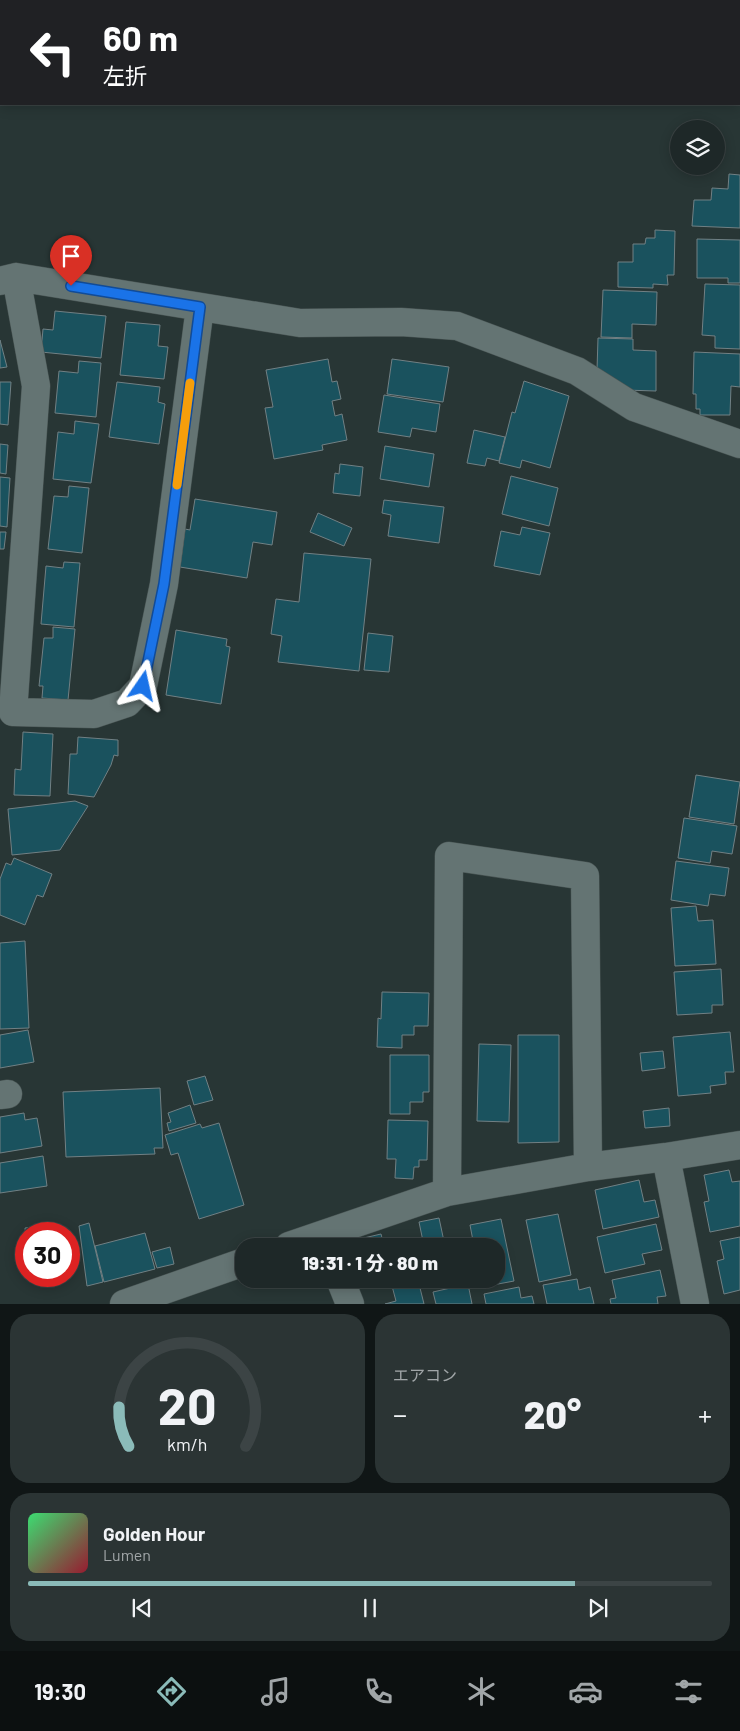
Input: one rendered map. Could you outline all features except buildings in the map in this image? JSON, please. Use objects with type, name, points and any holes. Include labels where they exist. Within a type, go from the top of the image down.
[{"type":"street","points":[[200,307],[164,584],[143,686],[127,703],[94,714],[13,712],[36,386],[8,279],[200,307],[300,323],[401,322],[457,326],[576,371],[634,407],[740,444]]},
{"type":"street","points":[[447,1192],[449,856],[585,876],[588,1168]]},
{"type":"street","points":[[330,1238],[447,1192],[740,1145]]},
{"type":"street","points":[[666,1157],[695,1304]]},
{"type":"street","points":[[124,1304],[235,1265]]},
{"type":"street","points":[[344,1288],[350,1304]]},
{"type":"slow traffic","points":[[177,485],[190,383]]},
{"type":"route","points":[[71,286],[200,307],[164,584],[143,686]]}]
